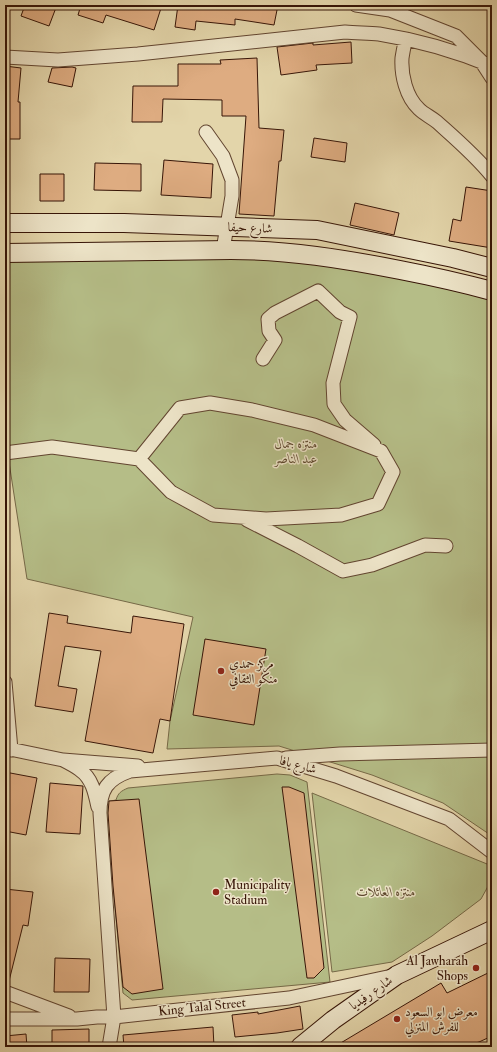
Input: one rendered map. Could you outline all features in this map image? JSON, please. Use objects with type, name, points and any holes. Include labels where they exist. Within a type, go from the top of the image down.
[{"type":"main road","name":"شارع حيفا","points":[[5,223],[124,223],[318,230],[453,258],[492,268]]},
{"type":"main road","name":"شارع حيفا","points":[[5,253],[223,250],[268,251],[323,256],[414,273],[492,291]]},
{"type":"main road","name":"شارع رفيديا","points":[[300,1047],[333,1020],[397,975],[492,930]]},
{"type":"street","points":[[356,5],[390,10],[456,36],[486,64],[492,78]]},
{"type":"street","points":[[5,57],[58,60],[138,54],[345,32],[378,34],[406,39],[446,50],[486,64]]},
{"type":"street","points":[[406,39],[402,58],[402,70],[404,82],[414,103],[419,109],[434,119],[463,145],[492,176]]},
{"type":"street","points":[[206,132],[223,156],[232,180],[232,196],[223,250]]},
{"type":"street","points":[[5,453],[52,447],[139,459],[171,492],[213,515],[266,519],[341,515],[378,504],[393,472],[381,451],[345,420],[334,404],[333,383],[350,317],[340,312],[318,291],[275,313],[268,319],[270,330],[275,340],[263,359]]},
{"type":"street","points":[[139,459],[180,408],[210,403],[252,410],[314,425],[381,451]]},
{"type":"street","points":[[241,517],[343,571],[372,565],[426,545],[446,546]]},
{"type":"street","points":[[5,682],[8,749],[63,760],[163,769]]},
{"type":"street","points":[[277,758],[340,754],[492,750]]},
{"type":"street","name":"شارع يافا","points":[[100,807],[104,790],[110,781],[119,775],[130,771],[277,758],[336,776],[449,819],[492,852]]},
{"type":"street","points":[[63,760],[81,770],[90,780],[100,807],[114,1017],[109,1047]]},
{"type":"street","name":"King Talal Street","points":[[5,1019],[76,1019],[114,1017],[289,998],[397,975]]},
{"type":"street","points":[[5,992],[76,1019]]},
{"type":"green space","name":"منتزه جمال عبد الناصر","points":[[5,254],[323,256],[492,292],[492,836],[443,803],[372,775],[279,746],[167,749],[170,721],[193,617],[27,579],[5,436]]},
{"type":"green space","name":"Municipality Stadium","points":[[277,774],[290,775],[307,782],[330,982],[132,1000],[123,993],[105,802],[116,800],[120,792],[128,788]]},
{"type":"green space","name":"منتزه العائلات","points":[[312,793],[492,866],[492,879],[481,899],[432,936],[392,962],[332,972]]},
{"type":"building","points":[[25,5],[57,5],[49,26],[21,16]]},
{"type":"building","points":[[81,5],[162,5],[154,30],[106,15],[103,23],[78,15]]},
{"type":"building","points":[[178,5],[278,5],[274,25],[235,19],[235,25],[196,21],[195,30],[175,27]]},
{"type":"building","points":[[351,42],[352,63],[316,65],[317,70],[281,75],[277,47],[313,43],[313,45]]},
{"type":"building","points":[[257,58],[259,128],[284,130],[281,161],[279,161],[274,216],[239,214],[246,116],[222,116],[222,100],[163,99],[162,122],[132,122],[133,86],[178,86],[178,64],[221,64],[220,60]]},
{"type":"building","points":[[5,66],[21,68],[18,102],[20,102],[20,139],[5,139]]},
{"type":"building","points":[[52,68],[76,68],[72,87],[48,82]]},
{"type":"building","points":[[314,138],[347,143],[345,162],[311,157]]},
{"type":"building","points":[[164,160],[213,164],[211,198],[161,195]]},
{"type":"building","points":[[95,163],[141,164],[141,191],[94,190]]},
{"type":"building","points":[[40,174],[64,174],[64,201],[40,201]]},
{"type":"building","points":[[466,187],[492,191],[492,206],[489,225],[492,226],[492,248],[449,241],[453,219],[461,221]]},
{"type":"building","points":[[355,203],[399,213],[394,235],[350,225]]},
{"type":"building","points":[[49,613],[68,616],[67,623],[131,633],[133,616],[184,624],[170,721],[160,719],[153,753],[85,741],[101,651],[65,646],[58,686],[77,689],[73,712],[35,706]]},
{"type":"building","points":[[205,639],[266,649],[254,725],[193,715]]},
{"type":"building","points":[[5,772],[37,778],[26,835],[5,831]]},
{"type":"building","points":[[50,783],[83,786],[80,834],[46,832]]},
{"type":"building","points":[[282,787],[289,787],[304,793],[324,968],[314,978],[307,978]]},
{"type":"building","points":[[139,799],[163,989],[132,994],[123,987],[113,886],[108,813],[109,801]]},
{"type":"building","points":[[5,889],[33,892],[28,926],[23,925],[8,985],[5,984]]},
{"type":"building","points":[[55,958],[90,959],[89,992],[54,992]]},
{"type":"building","points":[[492,971],[492,1036],[479,1042],[460,1047],[334,1047],[441,983],[447,993]]},
{"type":"building","points":[[300,1006],[303,1029],[235,1037],[232,1015],[258,1012],[258,1014]]},
{"type":"building","points":[[213,1027],[214,1047],[124,1047],[123,1035]]},
{"type":"building","points":[[89,1029],[89,1047],[52,1047],[52,1030]]},
{"type":"building","points":[[26,1034],[27,1047],[5,1047],[5,1036]]},
{"type":"place","name":"مركز حمدي منكو الثقافي","points":[[221,671]]},
{"type":"place","name":"Municipality Stadium","points":[[216,892]]},
{"type":"place","name":"Al Jawharah Shops","points":[[476,968]]},
{"type":"place","name":"معرض ابو السعود للفرش المنزلي","points":[[397,1019]]}]
